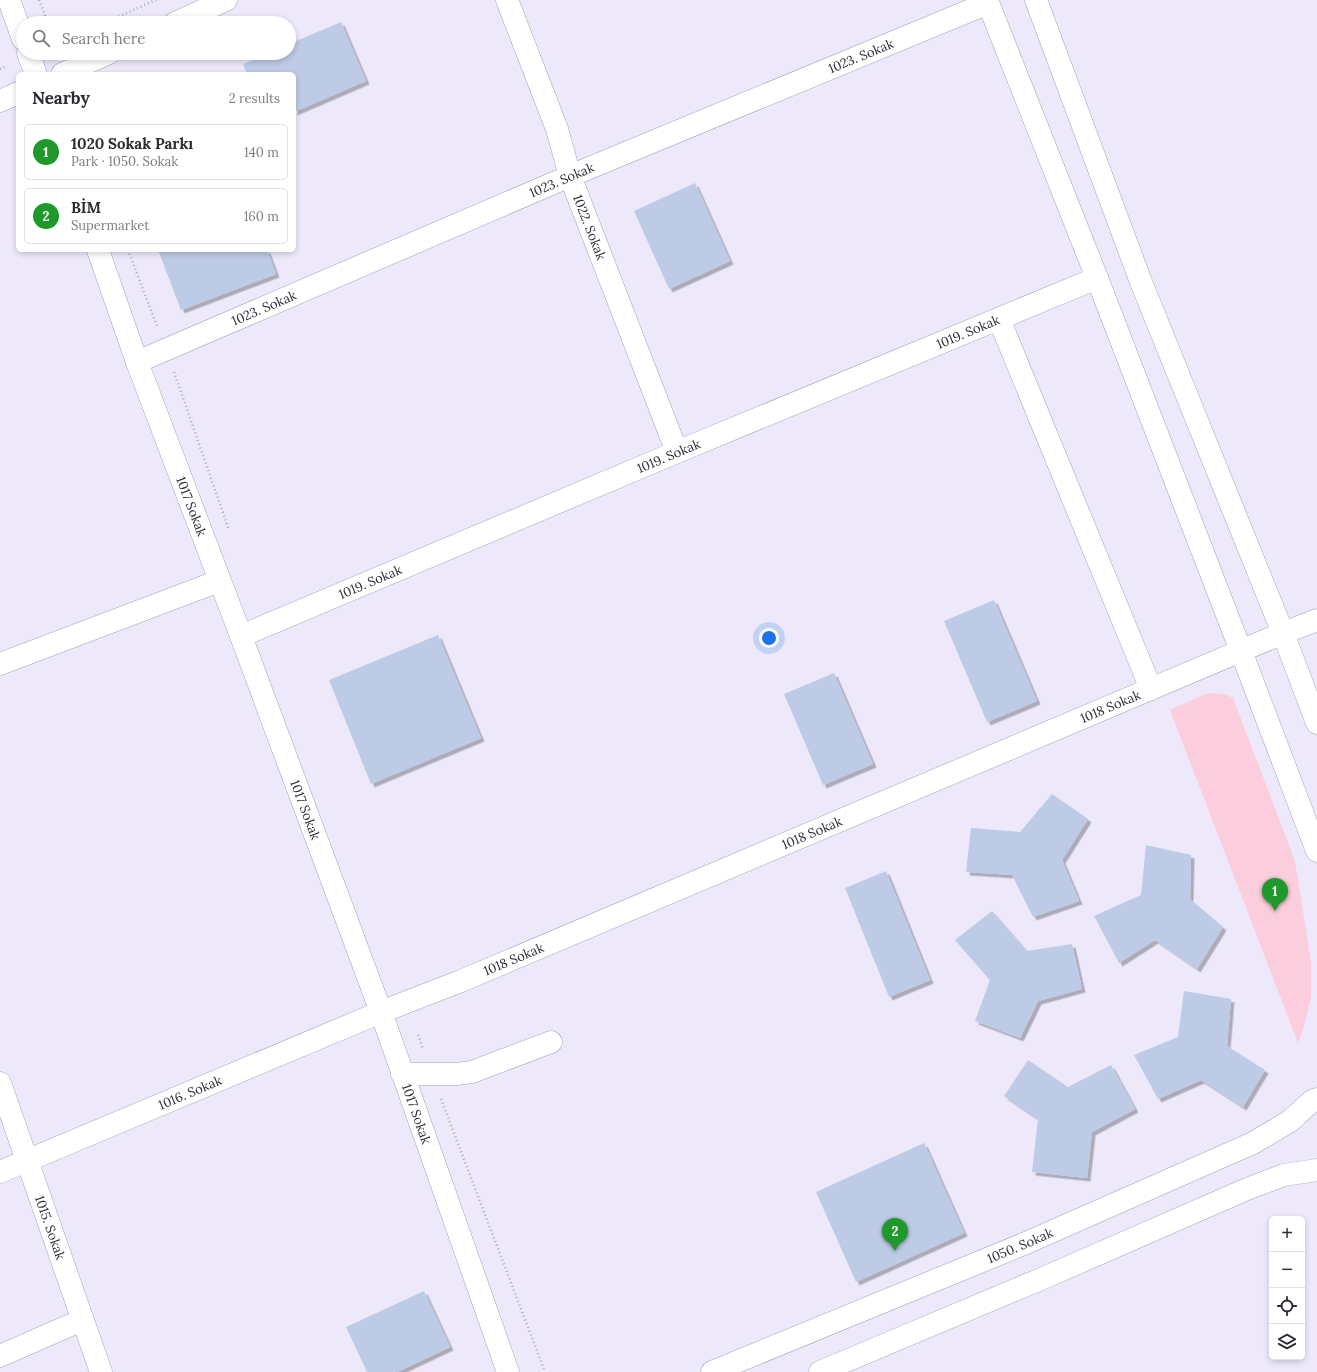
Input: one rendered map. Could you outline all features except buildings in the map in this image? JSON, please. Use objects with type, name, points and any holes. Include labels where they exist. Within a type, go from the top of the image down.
[{"type":"street","points":[[9,0],[16,20]]},
{"type":"street","points":[[191,16],[226,0]]},
{"type":"street","name":"1022. Sokak","points":[[508,0],[557,129],[570,176],[677,452]]},
{"type":"street","points":[[1036,0],[1141,282],[1283,633],[1317,723]]},
{"type":"street","points":[[987,1],[1097,278],[1317,851]]},
{"type":"street","name":"1023. Sokak","points":[[137,362],[570,176],[987,1]]},
{"type":"street","points":[[31,60],[35,72]]},
{"type":"street","points":[[66,72],[93,60]]},
{"type":"street","points":[[0,101],[16,94]]},
{"type":"street","name":"1017 Sokak","points":[[99,252],[137,362],[381,1012],[508,1372]]},
{"type":"street","name":"1019. Sokak","points":[[241,636],[677,452],[1097,278]]},
{"type":"street","points":[[999,319],[1151,689]]},
{"type":"street","points":[[0,664],[220,581]]},
{"type":"street","name":"1018 Sokak","points":[[381,1012],[469,978],[1283,633],[1317,620]]},
{"type":"street","name":"1016. Sokak","points":[[0,1172],[381,1012]]},
{"type":"street","points":[[402,1074],[457,1074],[472,1072],[551,1042]]},
{"type":"street","name":"1015. Sokak","points":[[0,1083],[101,1372]]},
{"type":"street","name":"1050. Sokak","points":[[712,1372],[1026,1243],[1253,1144],[1290,1121],[1312,1101],[1317,1099]]},
{"type":"street","points":[[820,1372],[1048,1276],[1247,1189],[1284,1175],[1317,1170]]},
{"type":"street","points":[[0,1356],[82,1320]]},
{"type":"path","points":[[39,0],[45,16]]},
{"type":"path","points":[[120,16],[156,0]]},
{"type":"shaded area","points":[[1208,693],[1224,694],[1233,698],[1295,861],[1311,962],[1311,997],[1303,1030],[1298,1043],[1170,710]]},
{"type":"place","name":"1020 Sokak Parkı","points":[[1275,911]]},
{"type":"place","name":"BİM","points":[[895,1251]]}]
